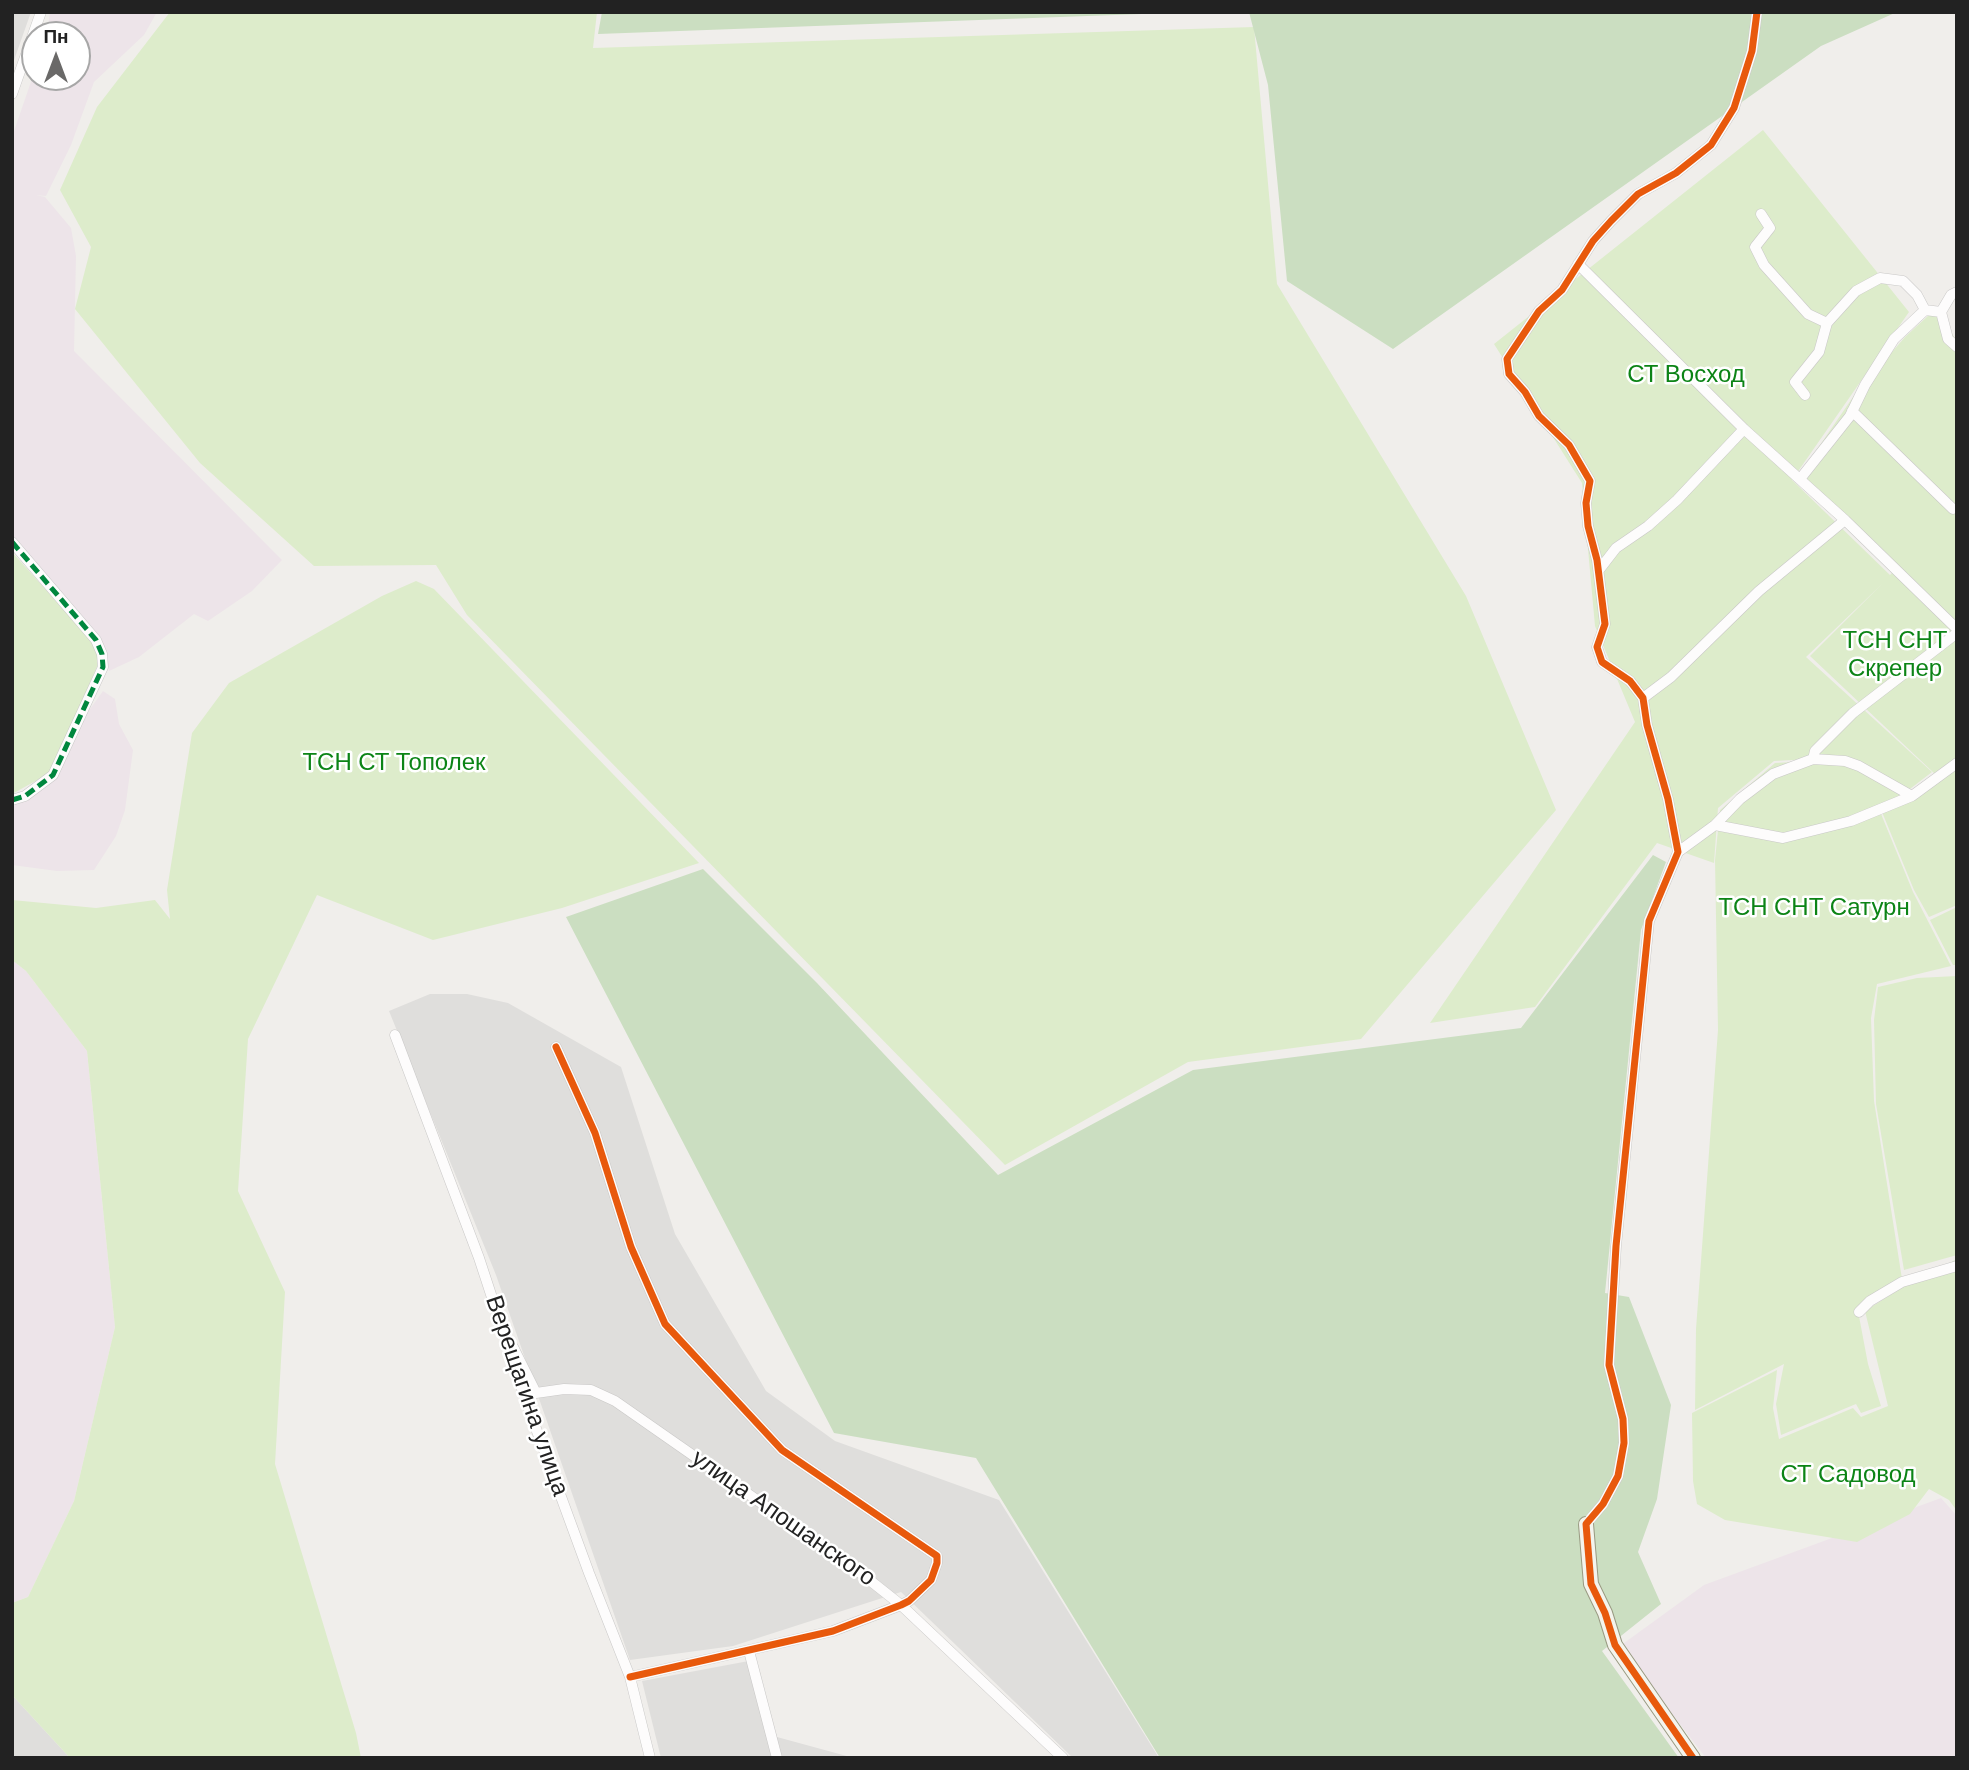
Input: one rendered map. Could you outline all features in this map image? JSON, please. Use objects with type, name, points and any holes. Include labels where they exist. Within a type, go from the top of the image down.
[{"type":"street","points":[[12,94],[41,12]]},
{"type":"street","points":[[1678,852],[1643,698],[1630,681],[1602,662],[1597,648],[1605,624],[1598,570],[1588,526],[1586,503],[1590,481],[1569,445],[1539,416],[1525,392],[1509,374],[1507,359],[1539,311],[1562,290],[1593,241],[1638,194],[1676,173],[1711,145],[1734,108],[1752,51],[1757,12]]},
{"type":"street","points":[[1761,214],[1770,228],[1755,247],[1764,264],[1808,314],[1827,323]]},
{"type":"street","points":[[1578,264],[1744,429],[1845,520],[1957,631],[1853,713],[1815,751],[1813,759]]},
{"type":"street","points":[[1805,395],[1796,382],[1819,352],[1827,323],[1856,291],[1880,278],[1903,281],[1917,295],[1925,310]]},
{"type":"street","points":[[1957,292],[1951,295],[1941,312],[1948,339],[1957,347]]},
{"type":"street","points":[[1925,310],[1941,312]]},
{"type":"street","points":[[1800,479],[1852,411],[1894,339],[1925,310]]},
{"type":"street","points":[[1852,411],[1953,509]]},
{"type":"street","points":[[1598,570],[1616,548],[1648,526],[1677,500],[1744,429]]},
{"type":"street","points":[[1643,698],[1671,677],[1759,591],[1845,520]]},
{"type":"street","points":[[12,542],[96,640],[102,654],[103,667],[53,775],[25,796],[12,800]]},
{"type":"street","points":[[1693,1758],[1615,1645],[1605,1613],[1591,1584],[1586,1524],[1603,1504],[1618,1476],[1624,1443],[1623,1419],[1609,1364],[1616,1246],[1649,921],[1678,852],[1715,825],[1740,799],[1773,774],[1813,759],[1845,761],[1912,796]]},
{"type":"street","points":[[1715,825],[1783,838],[1851,821],[1912,796],[1957,763]]},
{"type":"street","name":"Верещагина улица","points":[[395,1035],[479,1258],[527,1404],[584,1560],[630,1677],[650,1758]]},
{"type":"street","points":[[556,1048],[595,1133],[631,1247],[665,1324],[782,1450],[937,1556],[932,1580],[901,1605],[833,1631],[630,1677]]},
{"type":"street","points":[[1859,1312],[1870,1301],[1902,1282],[1957,1266]]},
{"type":"street","name":"улица Апошанского","points":[[499,1321],[537,1393],[565,1389],[591,1390],[615,1401],[853,1567],[901,1605],[1063,1758]]},
{"type":"street","points":[[749,1651],[777,1758]]},
{"type":"shaded area","points":[[12,12],[31,12],[28,21],[21,21],[21,40],[12,66]]},
{"type":"shaded area","points":[[50,12],[157,12],[144,35],[94,82],[91,90],[91,21],[49,21]]},
{"type":"shaded area","points":[[28,91],[91,91],[71,145],[46,196],[36,195],[45,197],[71,228],[76,256],[74,351],[282,560],[252,591],[208,621],[194,614],[139,657],[109,671],[101,645],[12,542],[12,137]]},
{"type":"shaded area","points":[[103,691],[115,699],[119,724],[133,750],[125,810],[116,836],[94,870],[57,871],[12,865],[12,804],[47,787],[65,759],[80,723]]},
{"type":"shaded area","points":[[12,960],[26,971],[87,1051],[115,1327],[74,1501],[28,1597],[12,1603]]},
{"type":"shaded area","points":[[430,994],[467,994],[508,1003],[621,1067],[675,1234],[766,1391],[835,1441],[999,1500],[1159,1758],[1073,1758],[901,1592],[733,1646],[630,1660],[496,1275],[389,1011]]},
{"type":"shaded area","points":[[1941,1498],[1957,1516],[1957,1758],[1706,1758],[1620,1646],[1704,1585]]},
{"type":"shaded area","points":[[754,1660],[777,1737],[854,1758],[661,1758],[642,1681]]},
{"type":"shaded area","points":[[12,1695],[70,1758],[12,1758]]},
{"type":"green space","points":[[170,12],[597,12],[593,48],[1254,27],[1277,284],[1466,596],[1556,810],[1361,1039],[1188,1062],[1005,1165],[467,615],[436,565],[314,566],[200,463],[75,309],[91,247],[60,190],[97,107]]},
{"type":"green space","points":[[602,12],[1196,12],[598,34]]},
{"type":"green space","points":[[1249,12],[1897,12],[1821,46],[1393,349],[1287,281],[1268,85]]},
{"type":"green space","name":"СТ Восход","points":[[1763,130],[1909,312],[1792,480],[1890,575],[1894,571],[1957,632],[1957,759],[1935,774],[1810,656],[1882,584],[1806,657],[1932,772],[1906,792],[1849,757],[1774,761],[1718,808],[1714,863],[1657,843],[1535,1007],[1430,1023],[1635,722],[1595,626],[1582,483],[1494,344]]},
{"type":"green space","points":[[1938,314],[1957,341],[1957,625],[1796,480],[1853,397],[1905,337],[1929,315]]},
{"type":"green space","points":[[12,552],[90,639],[100,660],[50,773],[12,794]]},
{"type":"green space","name":"ТСН СТ Тополек","points":[[416,581],[434,589],[699,863],[562,908],[433,940],[317,895],[248,1039],[238,1191],[285,1292],[275,1464],[356,1733],[361,1758],[70,1758],[12,1695],[12,1603],[28,1597],[74,1501],[115,1327],[87,1051],[26,971],[12,960],[12,900],[96,908],[155,900],[170,919],[167,890],[192,733],[229,683],[382,596]]},
{"type":"green space","name":"ТСН СНТ Сатурн","points":[[1848,759],[1907,796],[1879,809],[1913,892],[1951,966],[1877,984],[1871,1018],[1874,1101],[1902,1279],[1858,1311],[1868,1364],[1881,1406],[1861,1413],[1856,1404],[1781,1435],[1776,1404],[1784,1364],[1695,1410],[1696,1329],[1718,1030],[1715,860],[1720,810],[1775,763]]},
{"type":"green space","points":[[1957,767],[1957,905],[1929,917],[1914,890],[1882,812]]},
{"type":"green space","points":[[1653,855],[1666,862],[1641,930],[1605,1293],[1629,1297],[1671,1405],[1657,1499],[1638,1552],[1661,1604],[1602,1651],[1679,1758],[1160,1758],[976,1458],[834,1433],[566,917],[703,869],[817,983],[998,1175],[1193,1070],[1521,1028]]},
{"type":"green space","points":[[1957,907],[1957,965],[1953,965],[1930,920]]},
{"type":"green space","points":[[1957,976],[1957,1255],[1904,1270],[1876,1104],[1874,1020],[1878,987],[1917,978]]},
{"type":"green space","name":"СТ Садовод","points":[[1957,1259],[1957,1511],[1949,1500],[1929,1489],[1910,1514],[1857,1542],[1725,1520],[1697,1504],[1693,1481],[1692,1413],[1777,1370],[1773,1408],[1779,1439],[1853,1408],[1861,1417],[1888,1406],[1865,1311],[1901,1288]]},
{"type":"marked path","points":[[12,542],[96,640],[102,654],[103,667],[53,775],[25,796],[12,800]]},
{"type":"cycle path","points":[[1693,1758],[1615,1645],[1605,1613],[1591,1584],[1586,1524],[1603,1504],[1618,1476],[1624,1443],[1623,1419],[1609,1365],[1616,1246],[1649,921],[1678,852],[1643,698],[1630,681],[1602,662],[1597,647],[1605,624],[1597,560],[1588,526],[1586,503],[1590,481],[1569,445],[1539,416],[1525,392],[1509,374],[1507,359],[1539,311],[1562,290],[1593,241],[1611,221],[1638,194],[1676,173],[1711,145],[1734,108],[1752,51],[1757,12]]},
{"type":"cycle path","points":[[556,1047],[595,1133],[631,1247],[665,1324],[782,1450],[937,1556],[931,1580],[901,1605],[833,1631],[630,1677]]},
{"type":"park label","name":"ТСН СНТ Скрепер","points":[[1895,656]]}]
